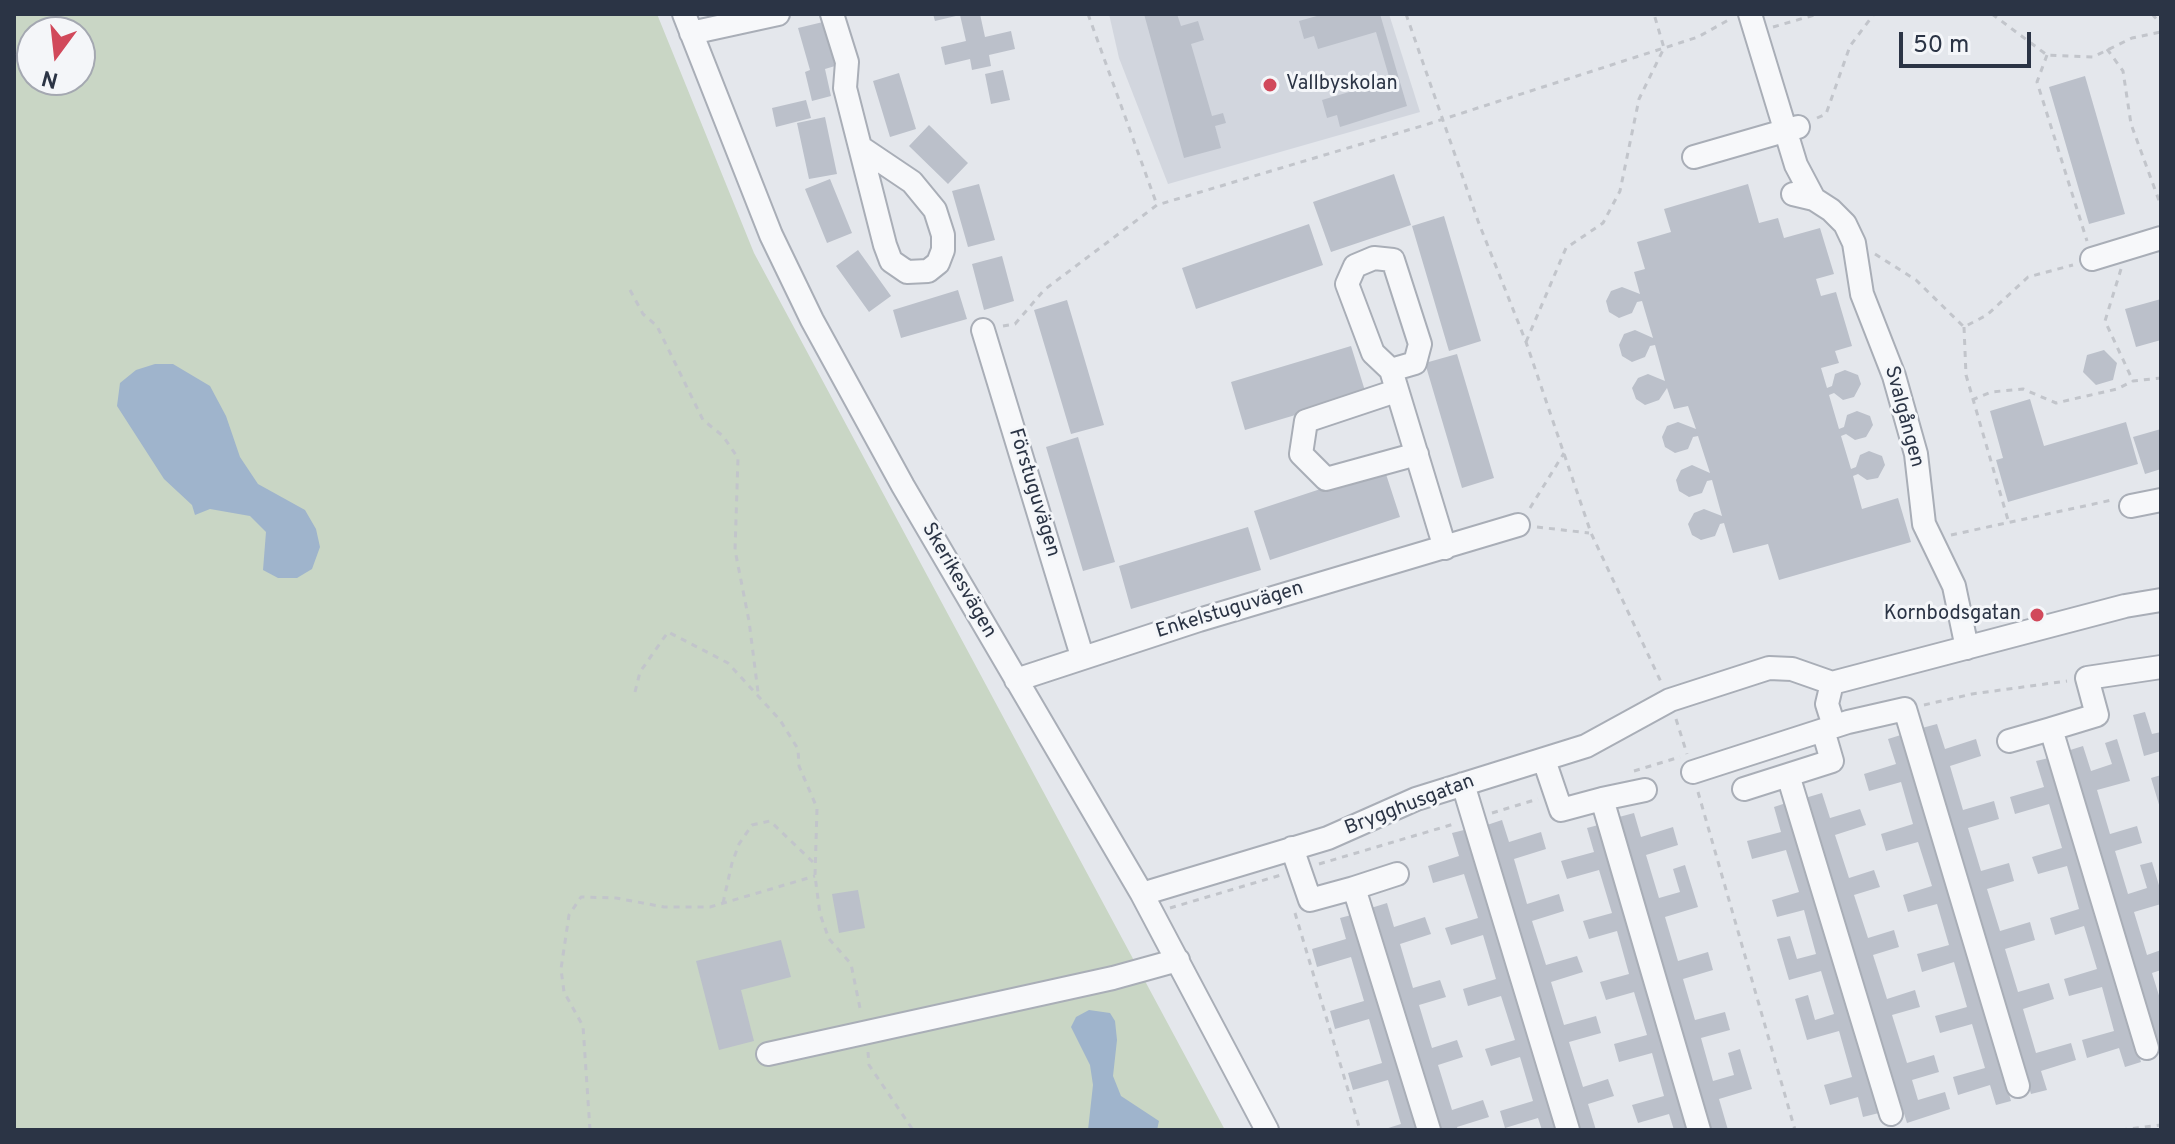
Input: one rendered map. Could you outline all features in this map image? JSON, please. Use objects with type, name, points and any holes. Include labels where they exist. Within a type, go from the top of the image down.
[{"type":"street","points":[[688,24],[778,14]]},
{"type":"street","points":[[832,14],[847,62],[845,88],[860,147],[891,261],[907,272],[928,271],[938,263],[943,250],[943,235],[935,210],[912,182],[860,147]]},
{"type":"street","name":"Svalgången","points":[[1748,14],[1792,129],[1804,197],[1838,217],[1854,243],[1862,294],[1894,376],[1916,454],[1924,524],[1954,586],[1967,648]]},
{"type":"street","name":"Skerikesvägen","points":[[688,24],[771,235],[812,320],[903,486],[1142,894],[1267,1130]]},
{"type":"street","points":[[1694,157],[1792,129]]},
{"type":"street","points":[[2092,259],[2161,238]]},
{"type":"street","points":[[1417,454],[1326,479],[1301,454],[1306,421],[1394,381],[1415,363],[1420,344],[1393,260],[1374,258],[1355,266],[1347,284],[1373,353],[1394,381],[1417,454],[1445,548]]},
{"type":"street","name":"Förstuguvägen","points":[[983,330],[1082,656]]},
{"type":"street","points":[[2131,506],[2161,500]]},
{"type":"street","name":"Enkelstuguvägen","points":[[1016,680],[1082,656],[1518,525]]},
{"type":"street","points":[[1670,700],[1769,668],[1792,669],[1832,683],[2125,606],[2161,600]]},
{"type":"street","points":[[2009,741],[2097,715],[2087,678],[2161,667]]},
{"type":"street","points":[[1744,789],[1832,761],[1827,704],[1832,683]]},
{"type":"street","name":"Brygghusgatan","points":[[1142,894],[1292,864],[1463,784],[1586,746],[1670,700]]},
{"type":"street","points":[[1692,770],[1829,728],[1905,709],[2018,1086]]},
{"type":"street","points":[[2051,729],[2147,1048]]},
{"type":"street","points":[[1544,760],[1561,810],[1645,790]]},
{"type":"street","points":[[1788,775],[1891,1114]]},
{"type":"street","points":[[1463,784],[1568,1130]]},
{"type":"street","points":[[1602,799],[1699,1130]]},
{"type":"street","points":[[1292,864],[1310,900],[1397,874]]},
{"type":"street","points":[[1354,888],[1429,1130]]},
{"type":"street","points":[[768,1054],[1113,978],[1178,960]]},
{"type":"path","points":[[1088,14],[1157,205]]},
{"type":"path","points":[[1406,14],[1478,221],[1526,342],[1591,533],[1670,700],[1795,1130]]},
{"type":"path","points":[[1526,342],[1566,248],[1603,223],[1620,191],[1639,99],[1664,48],[1654,14]]},
{"type":"path","points":[[983,330],[1015,324],[1044,290],[1157,205],[1664,48],[1698,37],[1748,14]]},
{"type":"path","points":[[1769,28],[1818,14]]},
{"type":"path","points":[[1792,129],[1826,114],[1850,46],[1874,14]]},
{"type":"path","points":[[1992,14],[2047,55],[2093,57],[2132,38],[2161,32]]},
{"type":"path","points":[[2152,14],[2161,24]]},
{"type":"path","points":[[2107,49],[2123,71],[2131,124],[2161,206]]},
{"type":"path","points":[[1964,327],[1987,315],[2028,277],[2092,259],[2037,82],[2047,55]]},
{"type":"path","points":[[1854,243],[1916,280],[1964,327],[1966,375],[2008,520]]},
{"type":"path","points":[[2128,248],[2105,321],[2133,381]]},
{"type":"path","points":[[630,290],[643,314],[657,326],[703,420],[723,436],[738,458],[735,550],[749,621],[758,692]]},
{"type":"path","points":[[1972,400],[1991,392],[2023,389],[2056,403],[2117,389],[2133,381],[2161,378]]},
{"type":"path","points":[[1564,453],[1518,525],[1591,533]]},
{"type":"path","points":[[1930,541],[2008,520],[2110,500],[2131,506]]},
{"type":"path","points":[[635,692],[640,672],[668,632],[728,663],[758,692],[798,749],[799,766],[817,808],[815,876],[820,914],[829,939],[851,964],[866,1030],[869,1065],[913,1130]]},
{"type":"path","points":[[1905,709],[1972,694],[2087,678]]},
{"type":"path","points":[[723,903],[735,854],[752,825],[770,821],[815,864]]},
{"type":"path","points":[[1292,864],[1389,843]]},
{"type":"path","points":[[590,1130],[583,1026],[564,992],[561,969],[569,915],[581,897],[664,907],[710,907],[815,876]]},
{"type":"path","points":[[1293,905],[1360,1130]]},
{"type":"path","points":[[2121,1130],[2161,1125]]},
{"type":"shaded area","name":"Vallbyskolan","points":[[1109,14],[1389,14],[1420,112],[1168,184],[1119,58]]},
{"type":"green space","points":[[14,14],[657,14],[754,253],[1225,1130],[14,1130]]},
{"type":"water","points":[[155,364],[173,364],[210,386],[226,416],[240,457],[258,484],[305,510],[316,529],[320,547],[312,569],[297,578],[278,578],[263,570],[266,532],[250,516],[210,509],[195,515],[192,505],[164,479],[117,406],[120,383],[136,370]]},
{"type":"water","points":[[1089,1010],[1110,1013],[1115,1021],[1117,1040],[1113,1076],[1121,1096],[1159,1121],[1157,1130],[1088,1130],[1093,1085],[1090,1065],[1071,1027],[1076,1017]]},
{"type":"building","points":[[933,14],[980,14],[985,37],[1011,31],[1015,49],[989,55],[991,66],[972,70],[970,59],[945,65],[941,47],[966,41],[960,15],[935,21]]},
{"type":"building","points":[[1144,14],[1177,14],[1181,26],[1198,21],[1204,40],[1191,44],[1212,116],[1223,113],[1226,123],[1215,126],[1221,148],[1184,158]]},
{"type":"building","points":[[1324,14],[1380,14],[1407,106],[1340,127],[1337,115],[1327,118],[1322,100],[1390,80],[1376,32],[1318,49],[1314,36],[1304,39],[1299,21]]},
{"type":"building","points":[[823,22],[835,66],[825,69],[831,96],[812,101],[805,72],[810,70],[798,28]]},
{"type":"building","points":[[1003,70],[1010,100],[991,104],[985,74]]},
{"type":"building","points":[[899,73],[916,129],[890,137],[873,81]]},
{"type":"building","points":[[2085,76],[2125,214],[2089,224],[2049,87]]},
{"type":"building","points":[[806,100],[811,118],[776,127],[772,108]]},
{"type":"building","points":[[825,117],[837,174],[809,179],[797,123]]},
{"type":"building","points":[[929,125],[968,163],[948,184],[909,146]]},
{"type":"building","points":[[1394,174],[1411,225],[1331,252],[1313,202]]},
{"type":"building","points":[[830,179],[852,233],[827,243],[805,189]]},
{"type":"building","points":[[979,184],[995,240],[968,247],[952,191]]},
{"type":"building","points":[[1748,184],[1759,223],[1778,218],[1784,238],[1820,228],[1834,274],[1816,279],[1821,296],[1836,292],[1852,346],[1835,351],[1839,363],[1821,368],[1827,388],[1832,386],[1835,374],[1845,370],[1858,375],[1861,384],[1854,397],[1843,400],[1834,393],[1829,395],[1839,429],[1844,427],[1847,415],[1857,411],[1870,416],[1873,425],[1866,437],[1855,440],[1846,434],[1841,436],[1851,469],[1856,467],[1860,455],[1869,451],[1882,456],[1885,465],[1878,478],[1867,480],[1858,474],[1853,476],[1862,509],[1898,498],[1911,542],[1779,580],[1768,544],[1733,553],[1724,523],[1720,524],[1715,536],[1701,540],[1692,535],[1688,524],[1694,513],[1704,509],[1722,516],[1712,480],[1707,481],[1702,493],[1689,497],[1679,491],[1676,480],[1681,470],[1692,465],[1710,473],[1698,436],[1693,437],[1688,449],[1675,453],[1665,447],[1662,437],[1667,426],[1678,422],[1696,429],[1688,406],[1674,409],[1667,388],[1659,400],[1645,405],[1636,399],[1632,388],[1638,378],[1648,374],[1665,381],[1655,345],[1650,346],[1645,357],[1632,362],[1622,356],[1619,345],[1624,334],[1635,330],[1653,338],[1642,301],[1637,302],[1632,313],[1619,318],[1609,312],[1606,301],[1611,291],[1622,287],[1640,294],[1634,272],[1645,269],[1637,242],[1671,232],[1664,209]]},
{"type":"building","points":[[1444,216],[1481,341],[1449,351],[1412,226]]},
{"type":"building","points":[[1309,224],[1323,265],[1196,309],[1182,268]]},
{"type":"building","points":[[858,250],[891,296],[869,312],[836,266]]},
{"type":"building","points":[[1002,256],[1014,301],[984,310],[972,264]]},
{"type":"building","points":[[958,290],[967,319],[901,338],[893,310]]},
{"type":"building","points":[[2161,299],[2161,340],[2136,347],[2125,309]]},
{"type":"building","points":[[1067,300],[1104,425],[1071,434],[1034,310]]},
{"type":"building","points":[[1351,346],[1366,394],[1245,430],[1231,382]]},
{"type":"building","points":[[2104,350],[2117,363],[2113,380],[2096,385],[2083,372],[2087,355]]},
{"type":"building","points":[[1457,354],[1494,478],[1462,488],[1425,363]]},
{"type":"building","points":[[2030,399],[2044,446],[2126,422],[2138,464],[2008,502],[1996,460],[2003,458],[1990,411]]},
{"type":"building","points":[[2161,429],[2161,469],[2145,474],[2133,437]]},
{"type":"building","points":[[1078,437],[1115,562],[1083,571],[1046,447]]},
{"type":"building","points":[[1384,468],[1400,517],[1270,560],[1254,511]]},
{"type":"building","points":[[1248,527],[1261,570],[1131,609],[1119,566]]},
{"type":"building","points":[[2145,712],[2152,734],[2161,732],[2161,751],[2144,756],[2133,715]]},
{"type":"building","points":[[1937,724],[1945,749],[1976,739],[1981,756],[1950,766],[1963,810],[1994,801],[1999,819],[1968,828],[1981,871],[2009,863],[2014,881],[1987,889],[2000,931],[2030,922],[2035,940],[2005,949],[2018,992],[2049,983],[2054,999],[2023,1009],[2036,1053],[2071,1043],[2076,1060],[2041,1071],[2047,1090],[2031,1094],[1922,728]]},
{"type":"building","points":[[1904,734],[2011,1101],[1996,1105],[1990,1085],[1958,1095],[1953,1077],[1985,1068],[1972,1024],[1940,1033],[1935,1016],[1967,1007],[1954,962],[1922,972],[1917,954],[1949,945],[1937,904],[1908,912],[1903,895],[1932,886],[1918,842],[1886,851],[1881,834],[1913,824],[1901,782],[1869,791],[1864,774],[1896,764],[1888,739]]},
{"type":"building","points":[[2117,739],[2130,781],[2097,790],[2110,834],[2137,826],[2142,843],[2115,851],[2128,894],[2147,888],[2140,865],[2152,862],[2161,892],[2161,904],[2134,912],[2147,955],[2161,950],[2161,970],[2152,973],[2161,1002],[2160,1057],[2067,751],[2083,746],[2091,771],[2112,764],[2105,743]]},
{"type":"building","points":[[2053,757],[2141,1062],[2125,1067],[2119,1048],[2087,1058],[2082,1040],[2114,1031],[2102,987],[2069,996],[2064,979],[2097,969],[2084,926],[2055,935],[2050,918],[2079,909],[2067,866],[2038,874],[2032,857],[2062,848],[2049,804],[2015,814],[2010,797],[2044,787],[2036,761]]},
{"type":"building","points":[[2161,775],[2161,808],[2160,808],[2151,778]]},
{"type":"building","points":[[1822,793],[1830,818],[1860,809],[1866,825],[1835,835],[1849,878],[1874,870],[1880,887],[1854,895],[1868,938],[1894,930],[1899,947],[1873,955],[1887,999],[1915,990],[1920,1007],[1892,1015],[1907,1063],[1934,1055],[1939,1072],[1912,1080],[1918,1100],[1945,1092],[1950,1109],[1907,1123],[1805,798]]},
{"type":"building","points":[[1789,802],[1879,1113],[1863,1117],[1858,1097],[1830,1105],[1824,1085],[1852,1077],[1839,1031],[1807,1040],[1795,999],[1808,995],[1815,1020],[1834,1014],[1821,971],[1789,980],[1777,939],[1790,936],[1797,959],[1816,954],[1804,910],[1777,917],[1772,900],[1799,892],[1786,850],[1752,859],[1747,841],[1781,832],[1774,807]]},
{"type":"building","points":[[1634,813],[1641,837],[1673,827],[1678,845],[1646,855],[1659,898],[1680,892],[1673,869],[1685,865],[1698,907],[1665,917],[1678,961],[1708,952],[1713,970],[1683,979],[1695,1020],[1725,1012],[1730,1030],[1701,1038],[1713,1081],[1734,1075],[1728,1053],[1740,1049],[1752,1089],[1719,1099],[1728,1130],[1711,1130],[1619,817]]},
{"type":"building","points":[[1502,820],[1509,842],[1541,832],[1546,849],[1514,859],[1527,904],[1559,894],[1564,911],[1532,921],[1546,965],[1577,956],[1583,972],[1551,982],[1564,1025],[1596,1016],[1601,1033],[1569,1042],[1583,1087],[1608,1079],[1614,1096],[1588,1104],[1596,1130],[1579,1130],[1487,825]]},
{"type":"building","points":[[1602,824],[1690,1130],[1674,1130],[1669,1114],[1638,1123],[1632,1105],[1664,1096],[1652,1053],[1619,1062],[1614,1044],[1647,1035],[1634,992],[1606,1000],[1600,982],[1629,974],[1617,931],[1589,939],[1583,921],[1612,913],[1599,870],[1567,879],[1561,861],[1594,852],[1587,828]]},
{"type":"building","points":[[1468,829],[1559,1130],[1542,1130],[1538,1118],[1505,1128],[1500,1111],[1533,1101],[1520,1057],[1491,1066],[1485,1049],[1515,1040],[1501,996],[1468,1006],[1463,989],[1496,979],[1483,935],[1451,945],[1445,928],[1478,918],[1464,874],[1433,883],[1428,866],[1459,856],[1452,833]]},
{"type":"building","points":[[858,890],[865,928],[839,933],[832,894]]},
{"type":"building","points":[[1387,903],[1394,927],[1425,917],[1431,934],[1400,944],[1413,988],[1440,980],[1446,997],[1419,1005],[1432,1048],[1457,1040],[1463,1057],[1438,1065],[1452,1110],[1483,1100],[1489,1117],[1457,1127],[1458,1130],[1441,1130],[1371,908]]},
{"type":"building","points":[[1355,914],[1419,1130],[1382,1130],[1401,1124],[1388,1080],[1353,1090],[1348,1073],[1382,1063],[1369,1019],[1335,1029],[1330,1011],[1364,1001],[1351,957],[1317,967],[1312,949],[1346,939],[1340,918]]},
{"type":"building","points":[[781,940],[791,977],[741,990],[754,1041],[719,1050],[696,961]]},
{"type":"place","name":"Vallbyskolan","points":[[1270,85]]},
{"type":"place","name":"Kornbodsgatan","points":[[2037,615]]}]
